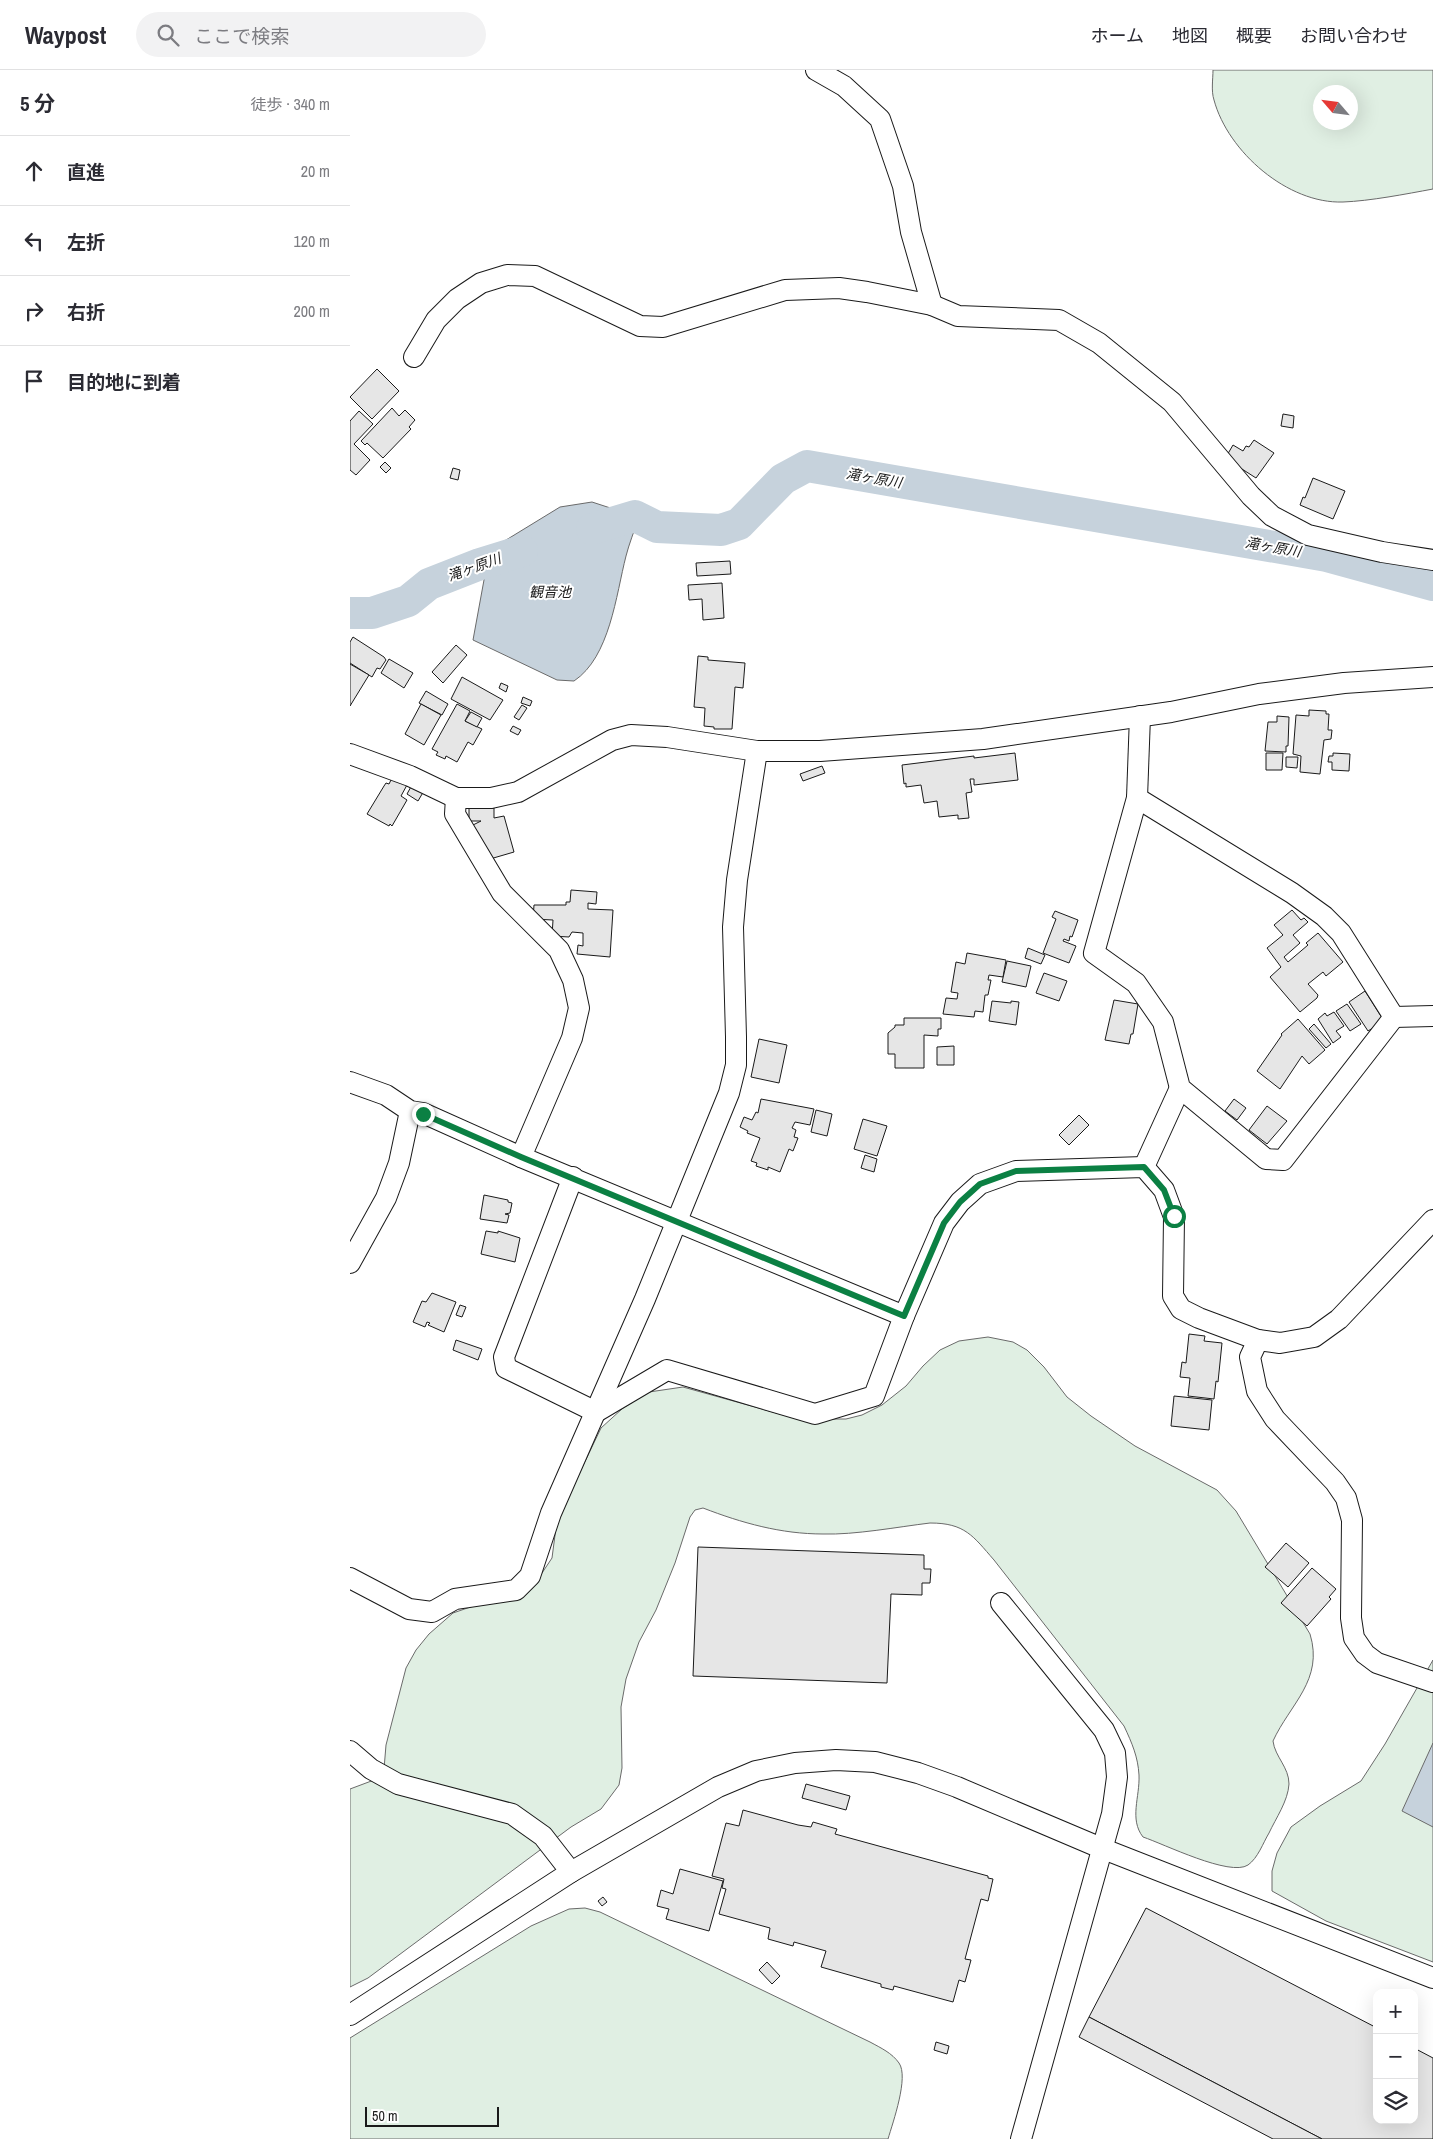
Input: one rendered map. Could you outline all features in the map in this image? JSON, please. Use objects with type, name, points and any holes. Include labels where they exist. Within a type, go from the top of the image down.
[{"type":"street","points":[[816,70],[844,86],[880,119],[903,186],[911,232],[932,305]]},
{"type":"street","points":[[414,357],[436,320],[457,299],[480,283],[507,274],[535,276],[640,326],[663,327],[785,290],[839,288],[932,305],[958,316],[1059,320],[1099,343],[1172,402],[1251,496],[1272,516],[1308,535],[1382,552],[1433,560]]},
{"type":"street","points":[[350,754],[410,776],[456,798],[492,798],[518,792],[612,740],[630,735],[668,736],[757,751],[820,751],[982,739],[1171,712],[1258,694],[1344,683],[1433,677]]},
{"type":"street","points":[[1140,716],[1137,798],[1094,953],[1136,984],[1163,1022],[1180,1088],[1266,1159],[1283,1160],[1394,1017]]},
{"type":"street","points":[[350,1578],[409,1609],[432,1612],[455,1599],[516,1590],[530,1576],[551,1513],[596,1412],[729,1094],[736,1065],[733,927],[757,751]]},
{"type":"street","points":[[456,798],[455,814],[502,893],[559,950],[573,980],[579,1008],[572,1038],[521,1157]]},
{"type":"street","points":[[1137,798],[1292,893],[1324,916],[1341,933],[1394,1017]]},
{"type":"street","points":[[1394,1017],[1433,1016]]},
{"type":"street","points":[[350,1082],[386,1095],[410,1111],[423,1114],[521,1157],[677,1220],[904,1316]]},
{"type":"street","points":[[1144,1167],[1180,1088]]},
{"type":"street","points":[[350,1263],[386,1198],[399,1163],[410,1111]]},
{"type":"street","points":[[596,1412],[667,1370],[814,1414],[874,1396],[904,1316],[944,1223],[960,1202],[980,1184],[1016,1171],[1144,1167]]},
{"type":"street","points":[[1144,1167],[1164,1190],[1174,1216],[1173,1296],[1181,1309],[1199,1318],[1258,1340],[1280,1344],[1314,1337],[1339,1319],[1433,1220]]},
{"type":"street","points":[[573,1177],[504,1357],[506,1368],[596,1412]]},
{"type":"street","points":[[1258,1340],[1250,1357],[1257,1391],[1275,1419],[1335,1482],[1346,1498],[1352,1520],[1351,1618],[1354,1638],[1366,1654],[1378,1663],[1433,1682]]},
{"type":"street","points":[[1001,1602],[1104,1730],[1115,1753],[1117,1777],[1113,1805],[1102,1848],[1021,2139]]},
{"type":"street","points":[[350,1751],[371,1769],[398,1784],[512,1814],[543,1836],[571,1872]]},
{"type":"street","points":[[350,2015],[571,1872],[718,1787],[756,1771],[795,1763],[836,1760],[875,1762],[918,1773],[957,1787],[1102,1848],[1433,1978]]},
{"type":"green space","points":[[1213,70],[1433,70],[1433,189],[1376,199],[1343,202],[1322,200],[1302,194],[1282,184],[1246,156],[1232,138],[1221,119],[1212,89]]},
{"type":"green space","points":[[988,1337],[1013,1342],[1027,1350],[1044,1367],[1067,1397],[1091,1416],[1135,1446],[1217,1490],[1236,1511],[1310,1634],[1313,1665],[1309,1678],[1273,1741],[1276,1752],[1287,1772],[1288,1790],[1278,1815],[1252,1862],[1239,1868],[1227,1867],[1197,1858],[1143,1837],[1139,1830],[1136,1815],[1139,1783],[1137,1762],[1124,1726],[994,1560],[967,1532],[952,1525],[930,1523],[835,1534],[792,1532],[762,1527],[703,1508],[695,1510],[690,1517],[675,1563],[656,1610],[639,1642],[626,1679],[621,1707],[622,1768],[619,1785],[601,1809],[571,1827],[368,1978],[350,1987],[350,1789],[374,1780],[384,1769],[386,1745],[406,1668],[416,1650],[429,1634],[453,1613],[534,1585],[552,1558],[557,1520],[601,1428],[623,1408],[649,1392],[683,1387],[798,1419],[846,1419],[862,1415],[882,1405],[906,1386],[940,1350],[959,1341]]},
{"type":"green space","points":[[1433,1660],[1433,1962],[1326,1921],[1272,1891],[1272,1871],[1277,1853],[1291,1827],[1320,1806],[1361,1781],[1385,1744]]},
{"type":"green space","points":[[585,1908],[600,1912],[870,2042],[890,2054],[899,2063],[902,2070],[902,2078],[899,2100],[888,2139],[350,2139],[350,2038],[531,1926],[569,1909]]},
{"type":"water","name":"観音池","points":[[592,502],[635,516],[638,519],[626,556],[610,624],[596,657],[586,670],[574,681],[557,680],[473,640],[486,569],[475,559],[560,507]]},
{"type":"water","points":[[1433,1743],[1433,1827],[1402,1811]]},
{"type":"building","points":[[377,369],[399,391],[372,419],[350,397]]},
{"type":"building","points":[[392,408],[399,416],[405,410],[415,420],[409,427],[411,429],[383,458],[367,443],[365,445],[361,441]]},
{"type":"building","points":[[359,411],[373,424],[354,444],[370,460],[356,475],[350,470],[350,421]]},
{"type":"building","points":[[1283,414],[1294,416],[1293,428],[1281,426]]},
{"type":"building","points":[[1254,440],[1274,453],[1256,478],[1226,457],[1233,445],[1243,451]]},
{"type":"building","points":[[385,462],[391,468],[386,473],[380,467]]},
{"type":"building","points":[[453,468],[460,470],[458,480],[450,478]]},
{"type":"building","points":[[1313,478],[1345,491],[1333,519],[1300,505]]},
{"type":"building","points":[[730,561],[731,574],[697,576],[696,563]]},
{"type":"building","points":[[722,583],[724,618],[703,620],[702,599],[689,600],[688,585]]},
{"type":"building","points":[[353,637],[386,660],[380,669],[377,668],[372,677],[350,663],[350,642]]},
{"type":"building","points":[[456,645],[467,655],[443,683],[432,672]]},
{"type":"building","points":[[698,656],[708,657],[708,660],[745,663],[743,688],[735,687],[732,729],[714,729],[714,727],[704,726],[705,708],[694,707]]},
{"type":"building","points":[[389,659],[413,673],[404,688],[381,673]]},
{"type":"building","points":[[350,664],[369,675],[350,706]]},
{"type":"building","points":[[462,677],[503,700],[490,720],[451,699]]},
{"type":"building","points":[[501,683],[508,686],[506,692],[499,688]]},
{"type":"building","points":[[426,691],[448,704],[442,715],[419,703]]},
{"type":"building","points":[[523,697],[532,701],[530,706],[521,703]]},
{"type":"building","points":[[421,704],[441,715],[424,745],[405,734]]},
{"type":"building","points":[[457,704],[470,711],[465,721],[482,729],[473,745],[468,742],[457,762],[446,756],[445,759],[436,755],[438,752],[432,749]]},
{"type":"building","points":[[522,705],[527,708],[519,720],[514,717]]},
{"type":"building","points":[[1309,710],[1326,711],[1326,714],[1329,714],[1328,730],[1332,730],[1331,739],[1324,740],[1320,774],[1300,772],[1301,756],[1293,754],[1296,715],[1309,716]]},
{"type":"building","points":[[471,712],[482,718],[477,727],[465,721]]},
{"type":"building","points":[[1277,716],[1289,717],[1286,752],[1265,751],[1268,722],[1277,722]]},
{"type":"building","points":[[513,726],[521,730],[518,735],[510,731]]},
{"type":"building","points":[[1015,753],[1018,780],[974,785],[974,779],[970,779],[972,792],[966,793],[969,818],[958,819],[958,815],[939,817],[937,801],[924,803],[921,785],[906,787],[906,783],[904,784],[902,765]]},
{"type":"building","points":[[1266,753],[1283,753],[1282,770],[1266,770]]},
{"type":"building","points":[[1333,753],[1350,754],[1349,771],[1332,770],[1332,762],[1328,762],[1329,756],[1333,756]]},
{"type":"building","points":[[1286,757],[1298,757],[1297,768],[1286,767]]},
{"type":"building","points":[[822,766],[825,773],[803,781],[800,774]]},
{"type":"building","points":[[393,776],[407,785],[401,796],[407,800],[392,826],[390,824],[389,826],[367,814],[386,783],[389,784]]},
{"type":"building","points":[[413,783],[425,789],[418,801],[407,794]]},
{"type":"building","points":[[469,805],[494,808],[494,818],[504,816],[514,852],[490,859],[481,852],[473,825],[481,821],[469,821]]},
{"type":"building","points":[[571,890],[597,892],[596,904],[588,903],[588,909],[613,910],[610,957],[577,954],[578,945],[583,946],[583,933],[572,932],[569,937],[552,936],[553,920],[533,919],[534,905],[566,905],[566,902],[570,902]]},
{"type":"building","points":[[1292,910],[1301,920],[1304,918],[1308,922],[1293,935],[1300,943],[1284,957],[1288,962],[1308,945],[1306,943],[1318,933],[1343,962],[1326,976],[1323,972],[1308,984],[1318,995],[1300,1012],[1270,977],[1281,967],[1267,948],[1283,935],[1274,925]]},
{"type":"building","points":[[1055,911],[1078,920],[1072,937],[1070,936],[1069,941],[1064,939],[1063,941],[1076,946],[1069,963],[1043,953],[1056,919],[1052,917]]},
{"type":"building","points":[[1028,948],[1045,955],[1041,964],[1025,958]]},
{"type":"building","points":[[967,953],[1006,960],[1003,977],[989,975],[988,980],[991,980],[988,995],[985,995],[983,1012],[975,1011],[974,1017],[943,1014],[946,998],[957,999],[958,993],[951,992],[956,962],[965,964]]},
{"type":"building","points":[[1007,961],[1031,966],[1026,987],[1002,982]]},
{"type":"building","points":[[1044,973],[1067,981],[1059,1001],[1036,993]]},
{"type":"building","points":[[1365,991],[1384,1021],[1368,1031],[1349,1002]]},
{"type":"building","points":[[1114,1000],[1138,1004],[1133,1034],[1131,1034],[1129,1044],[1105,1040]]},
{"type":"building","points":[[992,1001],[1019,1002],[1016,1025],[989,1021]]},
{"type":"building","points":[[1347,1004],[1361,1024],[1350,1031],[1336,1011]]},
{"type":"building","points":[[1334,1012],[1344,1026],[1336,1031],[1341,1037],[1333,1043],[1318,1019],[1325,1013],[1327,1016]]},
{"type":"building","points":[[904,1018],[941,1018],[941,1029],[938,1029],[938,1036],[924,1035],[924,1068],[895,1068],[895,1054],[888,1054],[888,1033],[895,1025],[904,1025]]},
{"type":"building","points":[[1298,1019],[1325,1050],[1309,1064],[1302,1056],[1280,1089],[1257,1071],[1281,1034]]},
{"type":"building","points":[[1314,1024],[1331,1044],[1326,1048],[1309,1029]]},
{"type":"building","points":[[759,1039],[787,1045],[779,1083],[751,1077]]},
{"type":"building","points":[[954,1046],[954,1065],[937,1065],[937,1047]]},
{"type":"building","points":[[761,1099],[814,1109],[810,1125],[795,1122],[792,1128],[796,1130],[794,1137],[798,1138],[793,1151],[789,1149],[780,1172],[768,1167],[768,1170],[756,1166],[757,1163],[751,1161],[760,1138],[747,1133],[748,1131],[740,1127],[744,1117],[752,1120],[756,1112],[758,1113]]},
{"type":"building","points":[[1234,1099],[1246,1108],[1237,1120],[1225,1111]]},
{"type":"building","points":[[1267,1106],[1287,1121],[1267,1144],[1249,1130]]},
{"type":"building","points":[[816,1110],[832,1114],[827,1136],[811,1132]]},
{"type":"building","points":[[1079,1115],[1089,1125],[1069,1145],[1059,1135]]},
{"type":"building","points":[[863,1119],[887,1126],[877,1156],[854,1149]]},
{"type":"building","points":[[865,1155],[877,1159],[874,1172],[861,1168]]},
{"type":"building","points":[[484,1195],[508,1200],[508,1202],[512,1203],[510,1213],[505,1214],[509,1215],[507,1223],[480,1219]]},
{"type":"building","points":[[486,1231],[498,1233],[498,1231],[520,1238],[515,1262],[481,1254]]},
{"type":"building","points":[[432,1293],[456,1302],[444,1332],[428,1325],[430,1323],[427,1322],[425,1327],[413,1322],[422,1301],[426,1302]]},
{"type":"building","points":[[460,1305],[466,1307],[462,1317],[456,1315]]},
{"type":"building","points":[[1189,1334],[1205,1336],[1204,1341],[1222,1343],[1218,1382],[1216,1381],[1214,1399],[1188,1396],[1190,1378],[1180,1377],[1182,1362],[1186,1363]]},
{"type":"building","points":[[456,1340],[482,1349],[478,1360],[453,1350]]},
{"type":"building","points":[[1174,1396],[1212,1400],[1209,1430],[1171,1426]]},
{"type":"building","points":[[1286,1543],[1309,1563],[1288,1587],[1265,1567]]},
{"type":"building","points":[[698,1547],[924,1555],[924,1569],[931,1569],[930,1583],[922,1583],[922,1595],[891,1594],[887,1683],[693,1676]]},
{"type":"building","points":[[1312,1568],[1336,1589],[1329,1597],[1331,1599],[1307,1626],[1281,1603]]},
{"type":"building","points":[[806,1784],[850,1796],[846,1810],[802,1798]]},
{"type":"building","points":[[743,1810],[798,1825],[811,1827],[813,1822],[837,1829],[835,1834],[988,1876],[988,1878],[993,1879],[988,1901],[981,1899],[965,1959],[971,1960],[965,1982],[959,1980],[953,2002],[894,1986],[893,1990],[881,1987],[881,1984],[821,1967],[826,1951],[794,1942],[793,1946],[768,1939],[770,1928],[719,1914],[726,1889],[722,1888],[724,1879],[712,1876],[726,1823],[739,1826]]},
{"type":"building","points":[[680,1869],[723,1881],[709,1931],[666,1919],[669,1909],[657,1906],[661,1890],[673,1894]]},
{"type":"building","points":[[603,1897],[607,1902],[602,1906],[598,1901]]},
{"type":"building","points":[[1146,1908],[1373,2026],[1373,2124],[1418,2124],[1418,2050],[1433,2058],[1433,2139],[1322,2139],[1089,2017]]},
{"type":"building","points":[[767,1962],[780,1976],[772,1984],[759,1970]]},
{"type":"building","points":[[1089,2017],[1322,2139],[1273,2139],[1079,2037]]},
{"type":"building","points":[[936,2042],[949,2046],[947,2054],[934,2050]]},
{"type":"waterway","name":"滝ヶ原川","points":[[592,529],[635,516],[657,527],[721,530],[739,524],[783,479],[807,466],[1327,556],[1433,585]]},
{"type":"waterway","name":"滝ヶ原川","points":[[350,613],[372,613],[408,601],[429,584],[480,564],[522,551]]},
{"type":"route","points":[[423,1114],[521,1157],[904,1316],[944,1223],[960,1202],[980,1184],[1016,1171],[1144,1167],[1164,1190],[1174,1216]]}]
